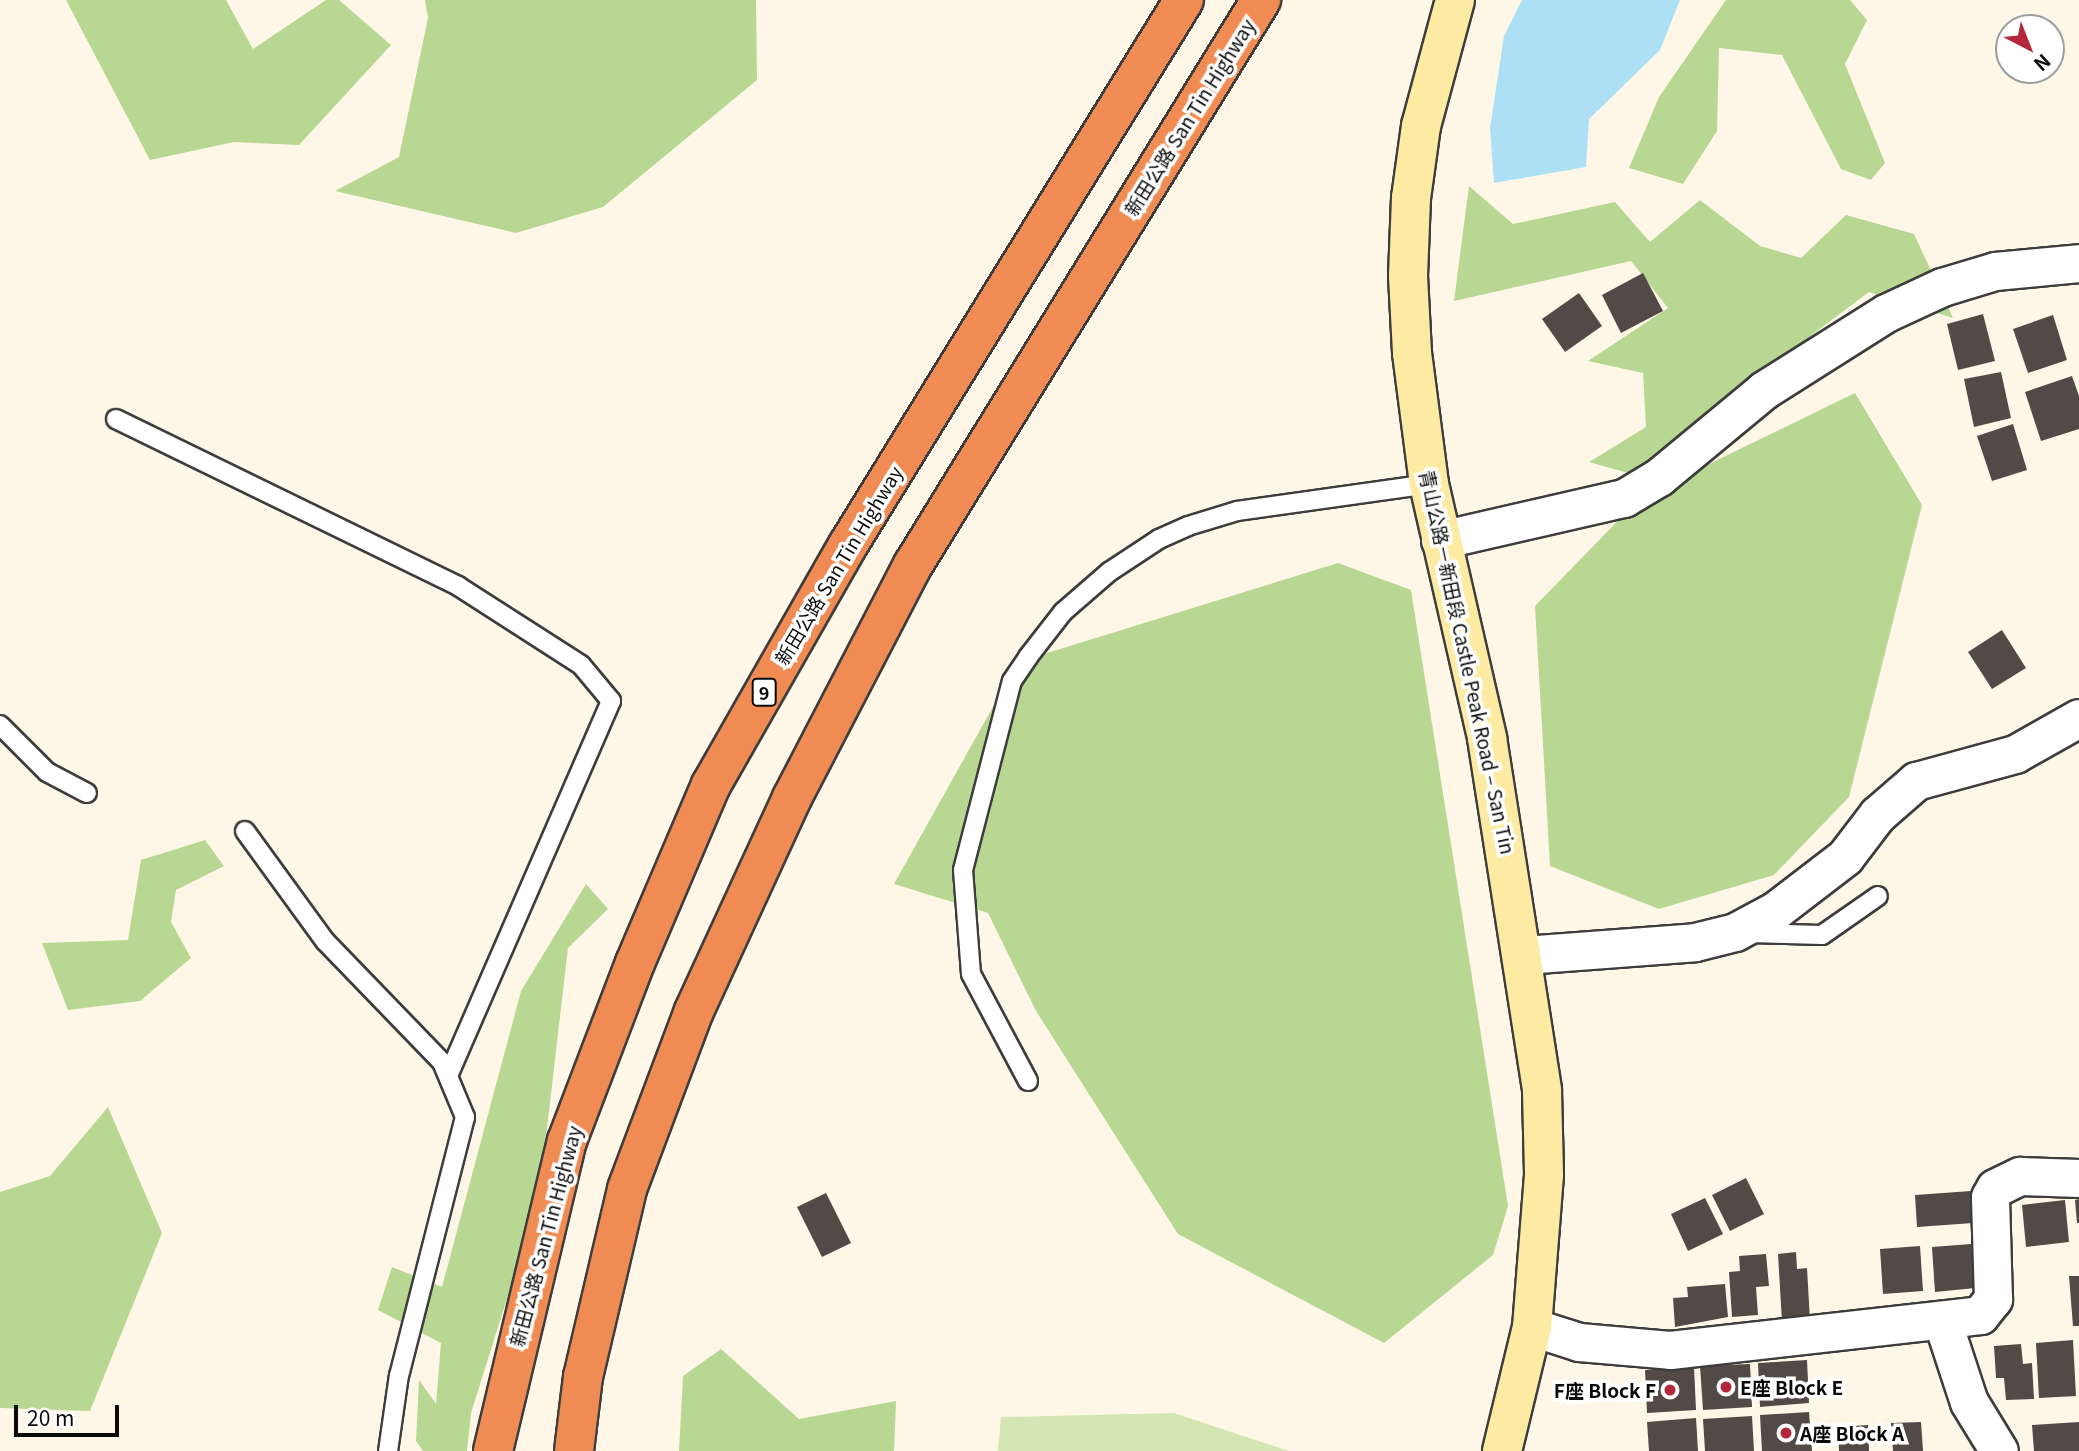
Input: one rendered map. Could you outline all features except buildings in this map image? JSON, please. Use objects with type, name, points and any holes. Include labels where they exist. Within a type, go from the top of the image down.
[{"type":"highway","name":"新田公路 San Tin Highway","points":[[493,1451],[568,1141],[635,963],[710,785],[848,545],[1184,0]]},
{"type":"highway","name":"新田公路 San Tin Highway","points":[[574,1451],[583,1377],[627,1189],[694,1011],[793,797],[913,565],[1262,0]]},
{"type":"main road","name":"青山公路－新田段 Castle Peak Road – San Tin","points":[[1455,0],[1420,126],[1408,233],[1412,353],[1429,484],[1488,737],[1524,955],[1544,1133],[1542,1219],[1532,1327],[1502,1451]]},
{"type":"street","points":[[1440,540],[1624,498],[1659,477],[1772,384],[1886,313],[1942,288],[1996,271],[2079,262]]},
{"type":"street","points":[[1524,955],[1695,942],[1735,932],[1776,910],[1845,857],[1877,815],[1916,781],[2015,754],[2079,718]]},
{"type":"street","points":[[1532,1327],[1579,1342],[1670,1350],[1980,1315],[1993,1299],[1990,1196],[1995,1188],[2020,1176],[2079,1178]]},
{"type":"street","points":[[1942,1320],[1969,1402],[1999,1451]]},
{"type":"lane","points":[[116,419],[458,586],[580,664],[611,701],[448,1075]]},
{"type":"lane","points":[[1028,1081],[971,974],[963,870],[1012,681],[1028,657],[1063,612],[1109,572],[1159,539],[1188,526],[1237,512],[1429,484]]},
{"type":"lane","points":[[0,726],[47,772],[87,793]]},
{"type":"lane","points":[[246,831],[326,941],[442,1062],[465,1117],[399,1375],[388,1451]]},
{"type":"lane","points":[[1735,932],[1822,935],[1878,896]]},
{"type":"green space","points":[[66,0],[226,0],[253,49],[326,0],[339,0],[391,45],[299,145],[234,142],[150,160]]},
{"type":"green space","points":[[425,0],[756,0],[757,80],[603,207],[516,233],[335,191],[399,157],[428,18]]},
{"type":"green space","points":[[1726,0],[1850,0],[1867,20],[1845,64],[1885,163],[1871,180],[1841,169],[1782,55],[1719,48],[1717,131],[1683,184],[1629,168],[1659,97]]},
{"type":"green space","points":[[1469,186],[1513,224],[1615,202],[1650,242],[1700,200],[1760,246],[1801,258],[1846,215],[1914,234],[1953,318],[1869,292],[1813,334],[1649,479],[1589,462],[1646,427],[1643,373],[1588,361],[1668,308],[1631,261],[1454,301]]},
{"type":"green space","points":[[1855,393],[1922,505],[1849,797],[1774,875],[1659,909],[1550,866],[1535,606],[1641,497]]},
{"type":"green space","points":[[1338,563],[1411,590],[1508,1206],[1493,1255],[1384,1343],[1178,1234],[1036,1011],[988,913],[894,884],[1018,662]]},
{"type":"green space","points":[[205,840],[224,866],[176,890],[171,922],[191,958],[140,1001],[68,1010],[42,943],[128,940],[141,860]]},
{"type":"green space","points":[[586,884],[608,909],[568,948],[539,1197],[471,1413],[467,1451],[423,1451],[416,1441],[419,1380],[436,1404],[441,1343],[378,1310],[392,1267],[442,1287],[521,991]]},
{"type":"green space","points":[[108,1107],[162,1233],[90,1411],[0,1408],[0,1192],[50,1176]]},
{"type":"green space","points":[[721,1349],[799,1419],[896,1401],[894,1451],[679,1451],[683,1376]]},
{"type":"green space","points":[[1174,1413],[1289,1451],[998,1451],[1001,1417]]},
{"type":"water","points":[[1522,0],[1680,0],[1660,50],[1589,119],[1586,167],[1494,183],[1490,128],[1504,36]]},
{"type":"place","name":"E座 Block E","points":[[1726,1387]]},
{"type":"place","name":"F座 Block F","points":[[1670,1390]]},
{"type":"place","name":"A座 Block A","points":[[1786,1433]]}]
